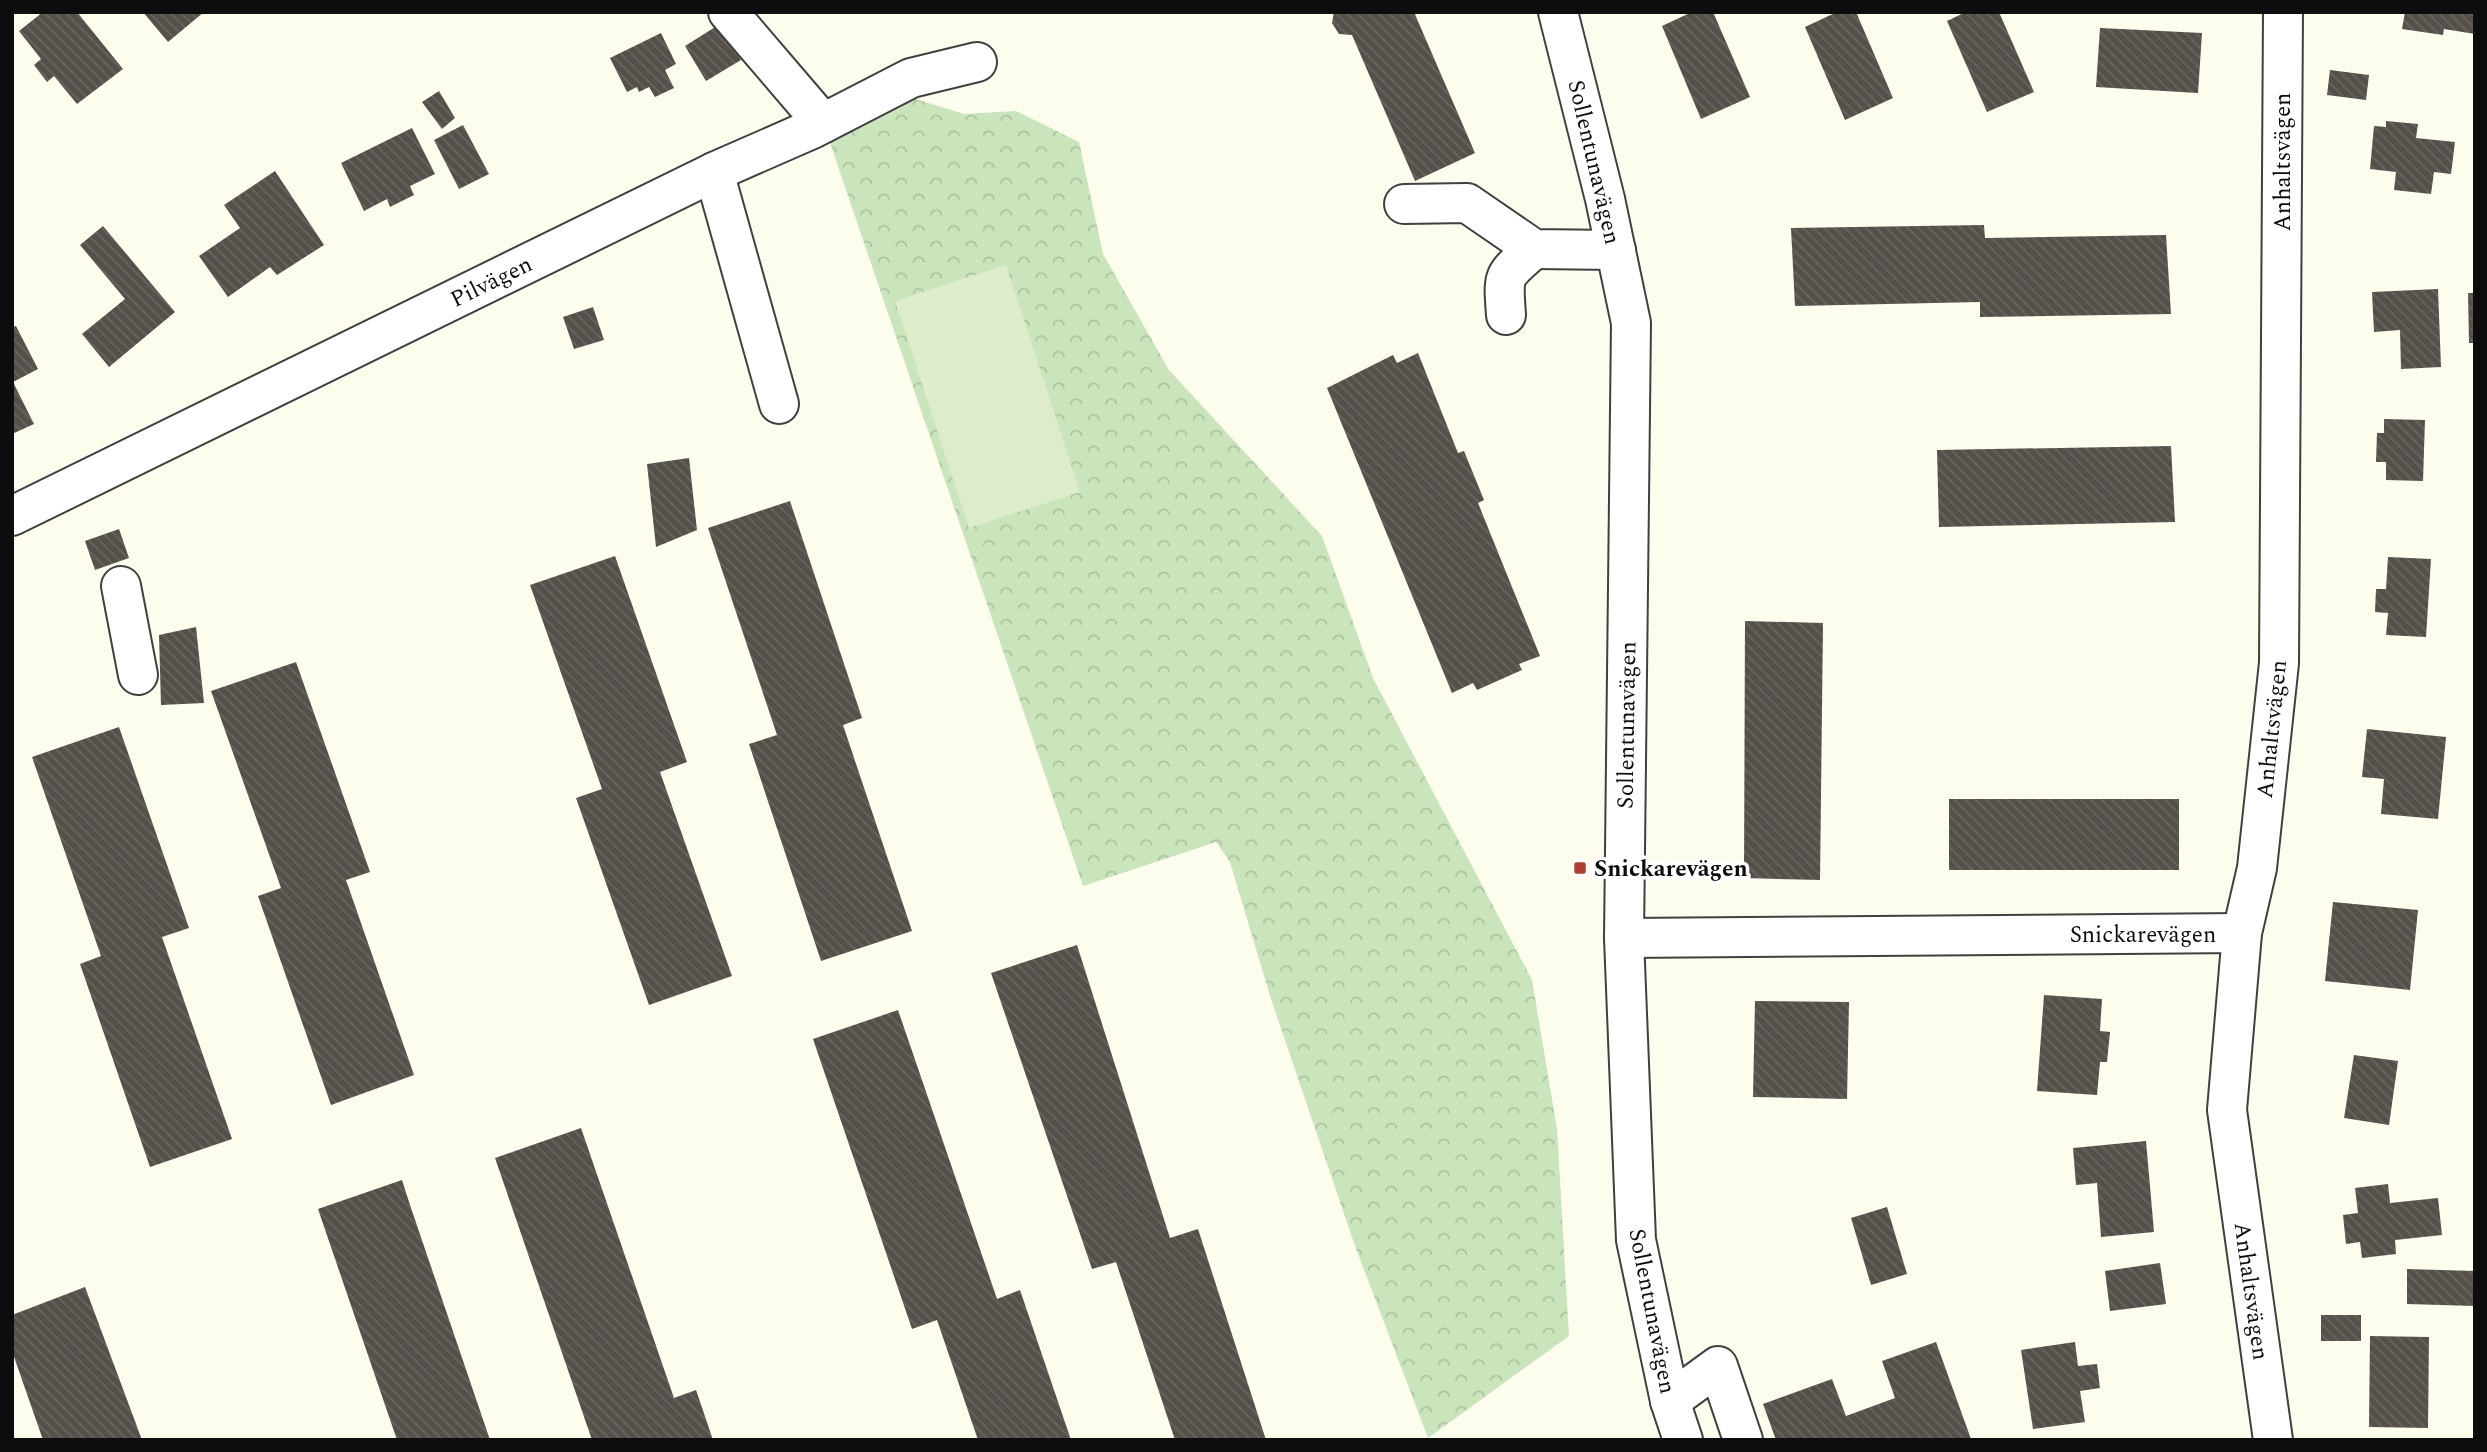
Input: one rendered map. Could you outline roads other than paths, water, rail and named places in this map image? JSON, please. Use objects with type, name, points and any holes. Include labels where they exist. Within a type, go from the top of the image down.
[{"type":"street","points":[[728,12],[823,123]]},
{"type":"street","name":"Sollentunavägen","points":[[1558,12],[1605,199],[1631,323],[1624,938],[1636,1240],[1670,1401],[1682,1440]]},
{"type":"street","name":"Anhaltsvägen","points":[[2273,1440],[2227,1110],[2242,933],[2258,868],[2279,663],[2283,12]]},
{"type":"street","name":"Pilvägen","points":[[12,516],[714,172],[823,123],[912,78],[977,62]]},
{"type":"street","points":[[714,172],[779,404]]},
{"type":"street","points":[[1404,204],[1467,203],[1534,249],[1616,250]]},
{"type":"street","points":[[1506,315],[1504,280],[1534,249]]},
{"type":"street","points":[[121,586],[138,675]]},
{"type":"street","name":"Snickarevägen","points":[[1624,938],[2242,933]]},
{"type":"street","points":[[1670,1401],[1718,1366],[1743,1440]]},
{"type":"place","name":"Snickarevägen","points":[[1580,868]]}]
